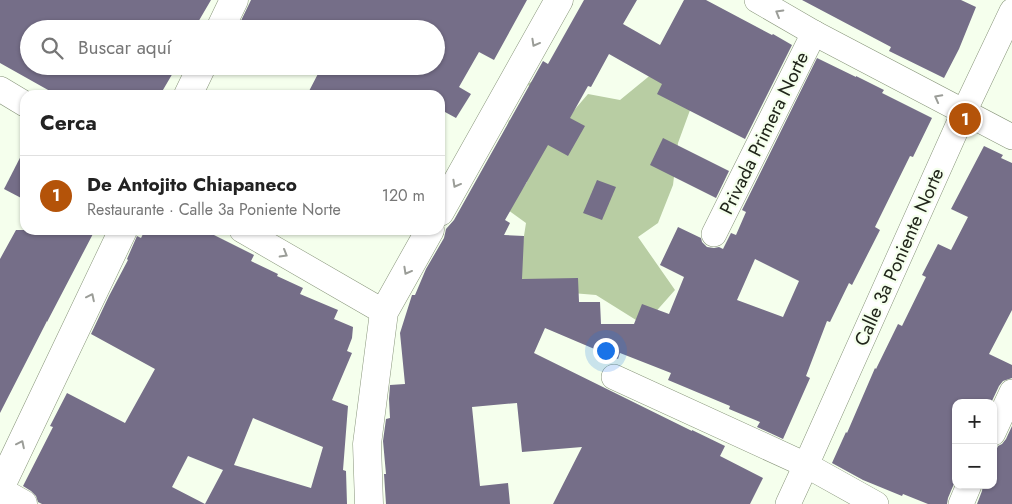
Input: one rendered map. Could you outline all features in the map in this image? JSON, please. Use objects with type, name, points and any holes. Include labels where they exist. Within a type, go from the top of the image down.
[{"type":"street","points":[[224,20],[234,0]]},
{"type":"street","points":[[445,203],[559,0]]},
{"type":"street","points":[[757,0],[814,33],[1012,137]]},
{"type":"street","name":"Calle 3a Poniente Norte","points":[[788,504],[964,112],[1012,11]]},
{"type":"street","name":"Privada Primera Norte","points":[[714,234],[814,33]]},
{"type":"street","points":[[190,90],[198,75]]},
{"type":"street","points":[[0,89],[20,101]]},
{"type":"street","points":[[23,504],[0,489],[122,235]]},
{"type":"street","points":[[251,235],[384,312]]},
{"type":"street","points":[[369,504],[367,444],[384,312],[427,235]]},
{"type":"street","points":[[614,377],[806,465],[876,504]]},
{"type":"street","points":[[997,425],[1012,392]]},
{"type":"street","points":[[961,504],[967,489]]},
{"type":"green space","points":[[552,68],[570,115],[588,94],[620,100],[653,73],[693,102],[678,143],[673,185],[658,223],[638,237],[675,290],[644,325],[596,295],[511,288],[521,255],[526,223],[508,210],[527,182],[502,143],[509,120],[553,139],[528,84]]},
{"type":"building","points":[[0,0],[211,0],[199,20],[20,20],[20,74],[0,63]]},
{"type":"building","points":[[251,0],[527,0],[494,60],[479,52],[459,87],[471,94],[456,118],[445,112],[445,90],[310,90],[317,75],[445,75],[445,20],[241,20]]},
{"type":"building","points":[[584,0],[637,0],[623,24],[660,45],[684,0],[706,0],[792,45],[745,139],[657,94],[662,84],[609,54],[591,87],[588,86],[570,118],[585,126],[568,156],[548,145],[505,220],[510,223],[504,235],[524,236],[522,279],[578,278],[579,302],[600,302],[601,324],[634,324],[642,304],[669,314],[684,277],[660,265],[678,227],[701,238],[707,247],[714,248],[719,247],[723,249],[731,233],[736,235],[746,212],[742,210],[817,58],[884,90],[882,93],[932,118],[913,157],[910,156],[875,227],[880,230],[852,285],[849,283],[830,322],[827,321],[806,376],[810,378],[783,439],[757,427],[760,422],[729,409],[730,406],[668,380],[671,373],[620,353],[618,359],[545,328],[534,353],[725,446],[720,456],[763,478],[750,504],[553,504],[582,447],[522,452],[517,403],[472,407],[480,486],[508,483],[510,504],[386,504],[383,441],[386,419],[390,418],[390,385],[405,384],[400,333],[412,295],[415,295],[426,269],[444,238],[446,229],[454,220],[543,61],[548,64]],"holes":[[[755,259],[799,281],[783,317],[737,300]]]},
{"type":"building","points":[[802,0],[961,0],[976,7],[959,49],[944,78],[889,51],[891,47]]},
{"type":"building","points":[[21,75],[172,75],[163,90],[48,90]]},
{"type":"building","points":[[663,138],[729,171],[716,198],[650,165]]},
{"type":"building","points":[[984,146],[1003,155],[1001,158],[1012,163],[1012,310],[989,354],[1012,365],[1012,378],[1003,381],[993,399],[952,399],[952,488],[947,504],[928,504],[903,494],[902,496],[863,480],[832,463],[875,368],[898,324],[902,326],[926,277],[922,275],[938,244],[951,250],[968,217],[951,209]]},
{"type":"building","points":[[20,158],[20,197],[4,189]]},
{"type":"building","points":[[597,180],[616,187],[602,220],[583,213]]},
{"type":"building","points":[[16,230],[20,230],[20,235],[92,235],[0,413],[0,259]]},
{"type":"building","points":[[142,235],[214,235],[254,255],[251,261],[303,288],[300,294],[338,310],[334,319],[353,327],[352,338],[347,351],[352,353],[332,400],[348,406],[343,470],[346,471],[347,504],[205,504],[42,504],[38,502],[36,496],[31,491],[23,486],[53,427],[50,426],[67,393],[125,423],[155,369],[91,334],[128,260],[137,236],[141,238]],"holes":[[[253,418],[323,447],[311,488],[234,465]],[[188,456],[223,470],[205,504],[172,487]]]},
{"type":"building","points":[[1012,426],[1012,504],[977,504],[982,489],[997,489],[997,448],[1006,439]]},
{"type":"place","name":"De Antojito Chiapaneco","points":[[965,119]]}]
